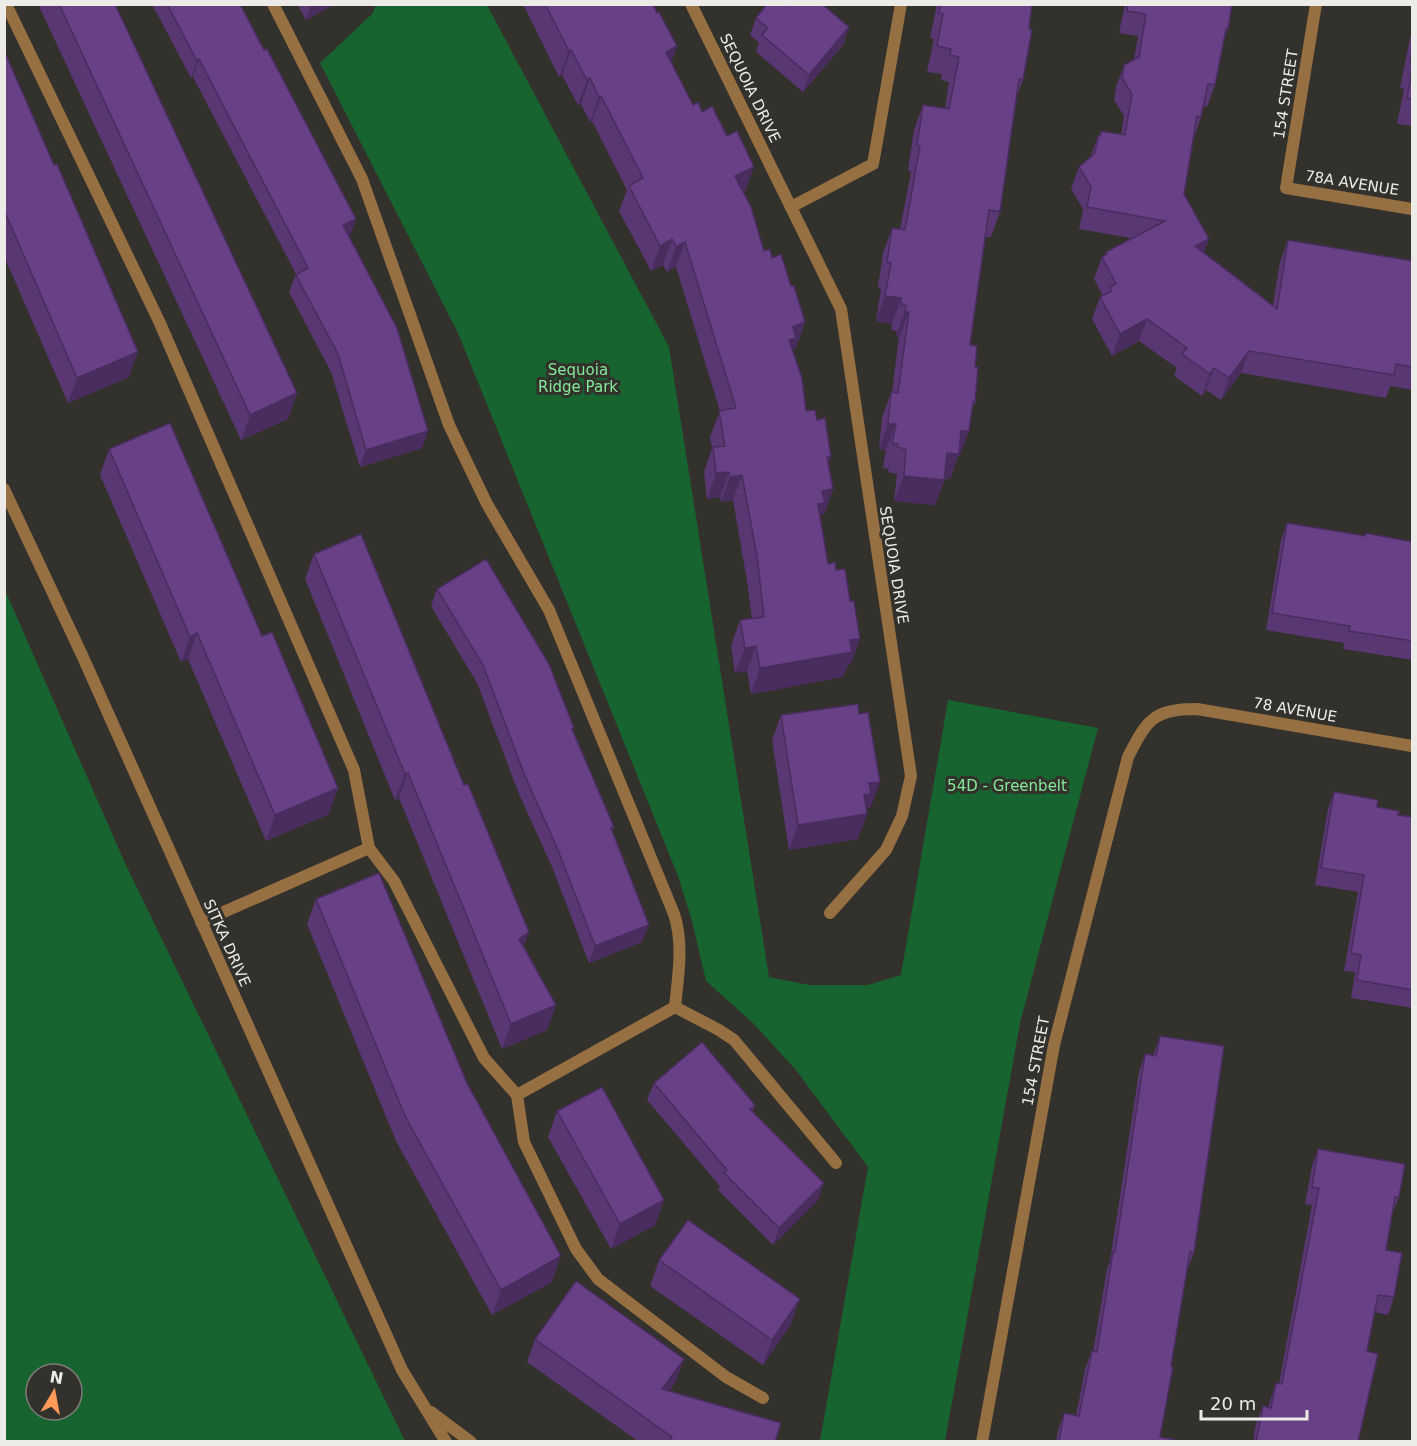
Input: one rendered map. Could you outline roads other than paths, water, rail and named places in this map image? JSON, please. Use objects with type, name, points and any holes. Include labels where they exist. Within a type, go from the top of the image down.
[{"type":"street","points":[[6,4],[159,321],[354,770],[369,848],[394,881],[484,1058],[517,1095],[524,1142],[576,1249],[598,1279],[726,1377],[763,1398]]},
{"type":"street","points":[[273,4],[362,179],[449,425],[488,504],[549,610],[674,914],[679,929],[680,947],[675,1007]]},
{"type":"street","name":"SEQUOIA DRIVE","points":[[704,4],[694,10],[841,309],[911,776],[902,816],[886,850],[830,914]]},
{"type":"street","points":[[791,207],[873,164],[902,4]]},
{"type":"street","name":"154 STREET","points":[[1286,188],[1316,4]]},
{"type":"street","name":"78A AVENUE","points":[[1286,188],[1413,209]]},
{"type":"street","name":"SITKA DRIVE","points":[[4,489],[82,655],[402,1370],[446,1442]]},
{"type":"street","name":"154 STREET","points":[[982,1442],[1062,1007],[1128,757],[1148,722],[1157,715],[1172,710]]},
{"type":"street","name":"78 AVENUE","points":[[1172,710],[1215,711],[1413,746]]},
{"type":"street","points":[[201,922],[369,848]]},
{"type":"street","points":[[517,1095],[675,1007]]},
{"type":"street","points":[[675,1007],[719,1030],[734,1041],[836,1163]]},
{"type":"street","points":[[425,1407],[471,1442]]},
{"type":"park label","name":"Sequoia Ridge Park","points":[[578,378]]},
{"type":"park label","name":"54D - Greenbelt","points":[[1007,786]]}]
